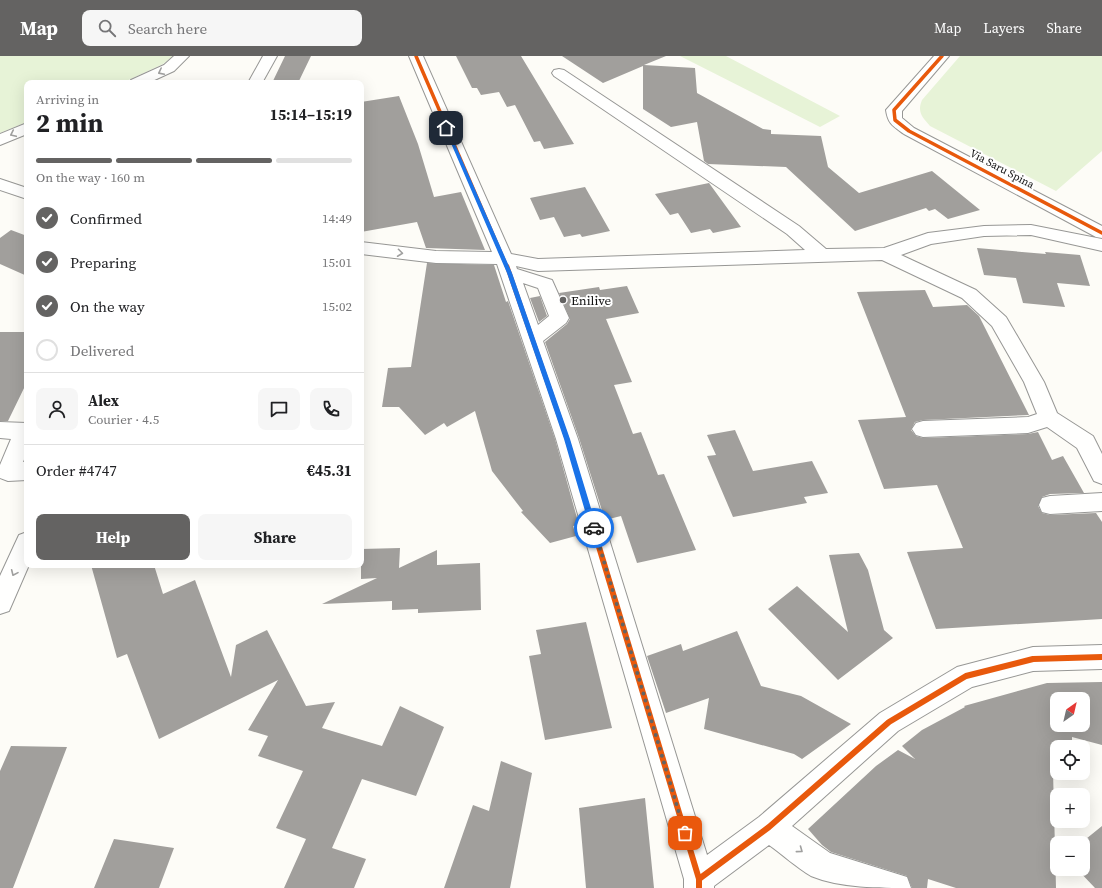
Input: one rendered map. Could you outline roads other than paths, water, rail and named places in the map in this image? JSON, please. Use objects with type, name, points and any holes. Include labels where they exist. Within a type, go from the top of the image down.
[{"type":"street","points":[[143,80],[169,68],[182,56]]},
{"type":"street","points":[[257,80],[270,56]]},
{"type":"street","points":[[416,56],[506,265],[533,339],[567,439],[699,883],[769,827],[889,722],[966,676],[1032,659],[1102,657]]},
{"type":"street","name":"Via Saru Spina","points":[[942,56],[894,110],[895,120],[909,131],[1102,233]]},
{"type":"street","points":[[559,73],[793,230],[822,255]]},
{"type":"street","points":[[0,140],[24,129]]},
{"type":"street","points":[[0,184],[24,193]]},
{"type":"street","points":[[364,248],[506,265],[538,265],[885,254],[928,239],[984,231],[1030,230],[1102,245]]},
{"type":"street","points":[[885,254],[969,294],[999,322],[1034,382],[1049,418],[1085,442],[1102,475]]},
{"type":"street","points":[[506,265],[546,284],[559,318],[533,339]]},
{"type":"street","points":[[923,429],[1028,425],[1049,418]]},
{"type":"street","points":[[0,430],[24,431]]},
{"type":"street","points":[[24,433],[8,472],[24,471]]},
{"type":"street","points":[[1050,505],[1102,502]]},
{"type":"street","points":[[0,604],[24,549]]},
{"type":"street","points":[[769,827],[822,866],[896,888]]},
{"type":"place","name":"Enilive","points":[[563,300]]}]
